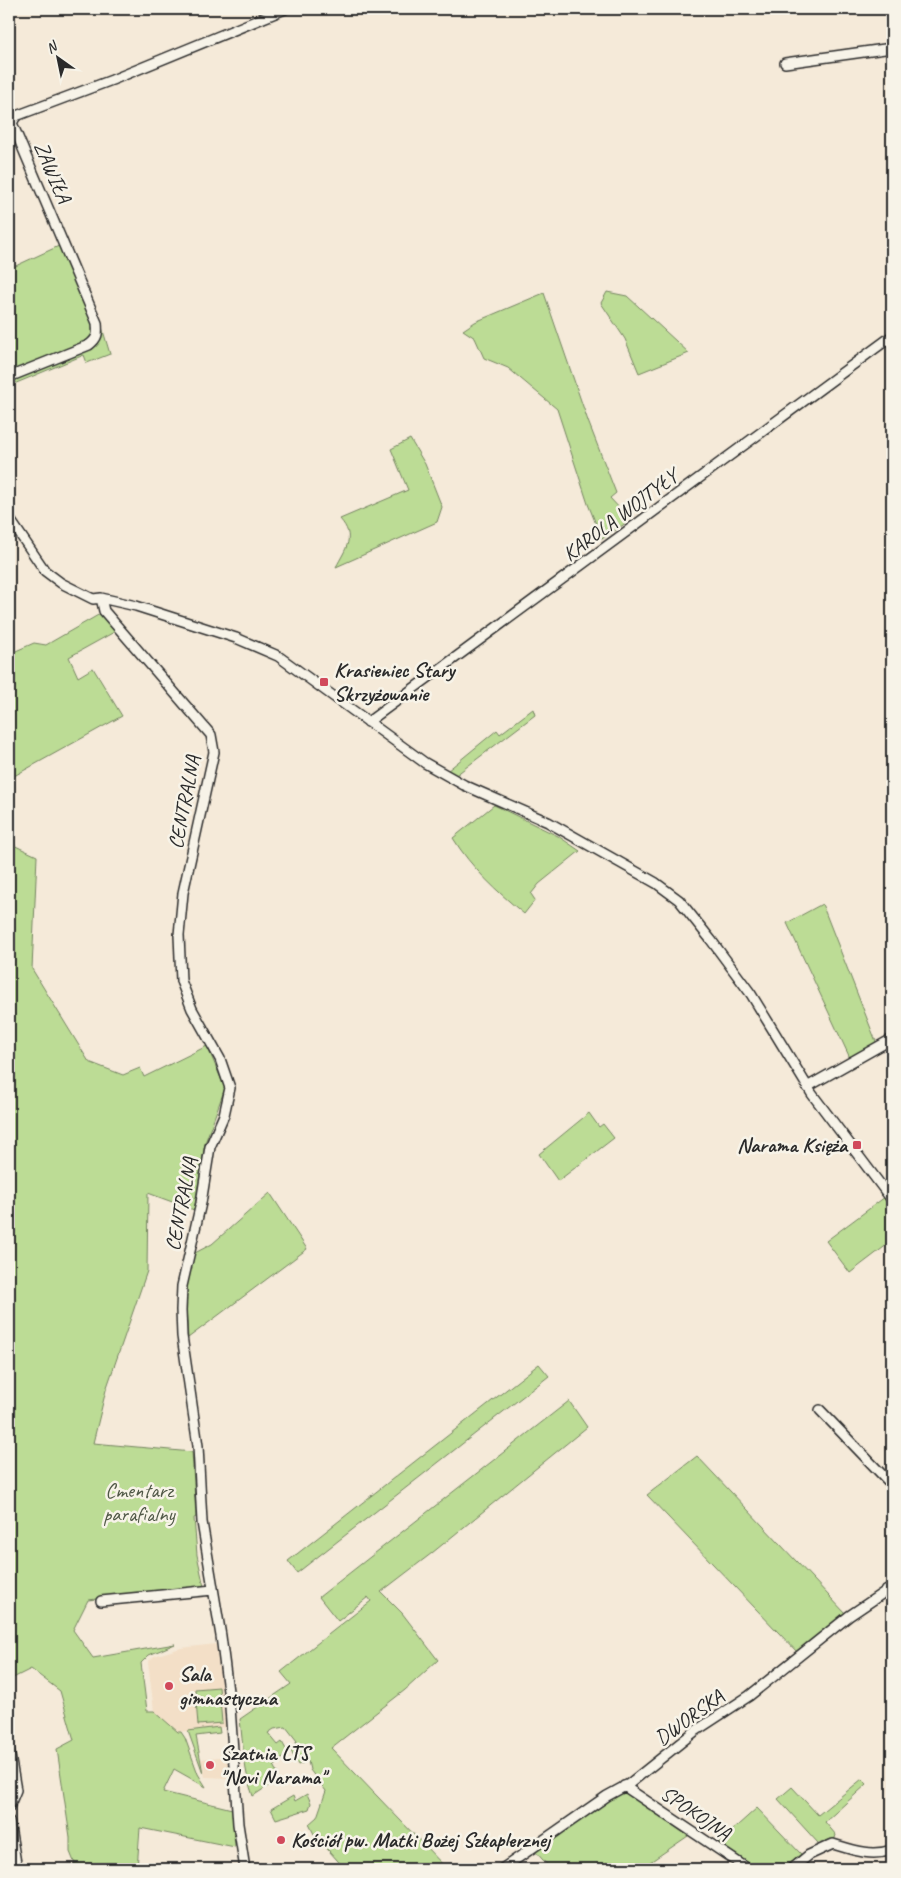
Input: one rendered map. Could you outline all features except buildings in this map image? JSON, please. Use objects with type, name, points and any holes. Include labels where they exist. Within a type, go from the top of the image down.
[{"type":"street","name":"ZAWIŁA","points":[[9,377],[89,345],[98,334],[97,323],[12,123],[16,116],[119,77],[285,9]]},
{"type":"street","points":[[785,63],[892,48]]},
{"type":"street","name":"KAROLA WOJTYŁY","points":[[368,722],[892,336]]},
{"type":"street","points":[[9,518],[45,571],[62,583],[93,599],[101,598],[136,606],[236,638],[278,656],[425,763],[464,785],[548,822],[656,883],[678,900],[711,940],[751,994],[807,1087],[892,1200]]},
{"type":"street","name":"CENTRALNA","points":[[101,598],[104,611],[211,735],[214,752],[183,893],[178,935],[182,981],[192,1009],[220,1059],[230,1088],[224,1115],[210,1147],[201,1202],[182,1286],[181,1302],[182,1336],[198,1446],[202,1522],[222,1640],[230,1707],[238,1824],[245,1869]]},
{"type":"street","points":[[807,1087],[892,1039]]},
{"type":"street","points":[[820,1410],[892,1485]]},
{"type":"street","name":"DWORSKA","points":[[502,1869],[624,1786],[694,1732],[748,1696],[849,1616],[892,1587]]},
{"type":"street","points":[[100,1601],[213,1590]]},
{"type":"street","points":[[9,1750],[16,1790],[9,1807]]},
{"type":"street","name":"SPOKOJNA","points":[[624,1786],[748,1869]]},
{"type":"street","points":[[9,1821],[17,1869]]},
{"type":"street","points":[[792,1869],[808,1855],[833,1844],[864,1852],[881,1854],[892,1850]]},
{"type":"shaded area","points":[[216,1644],[226,1727],[178,1732],[154,1711],[148,1662],[154,1656],[181,1648]]},
{"type":"shaded area","points":[[227,1756],[229,1778],[205,1777],[201,1759]]},
{"type":"green space","points":[[61,245],[96,324],[96,334],[89,343],[9,375],[9,269]]},
{"type":"green space","points":[[607,292],[627,296],[689,353],[639,373],[625,339],[601,303]]},
{"type":"green space","points":[[544,293],[588,421],[616,493],[610,498],[622,511],[626,523],[602,539],[588,504],[557,409],[508,368],[484,358],[475,338],[463,330],[475,322]]},
{"type":"green space","points":[[101,324],[110,354],[87,363],[84,355],[9,386],[9,379],[86,349]]},
{"type":"green space","points":[[410,439],[425,464],[442,507],[437,522],[336,567],[348,543],[348,531],[340,519],[408,490],[391,449]]},
{"type":"green space","points":[[100,614],[116,631],[69,657],[78,677],[93,668],[122,716],[14,776],[9,766],[9,654],[34,643],[46,645]]},
{"type":"green space","points":[[533,709],[535,715],[456,775],[447,771],[497,730],[500,734]]},
{"type":"green space","points":[[494,805],[558,836],[580,851],[539,884],[531,894],[535,900],[524,914],[494,888],[476,869],[453,838]]},
{"type":"green space","name":"Cmentarz parafialny","points":[[9,843],[37,856],[32,969],[89,1062],[123,1075],[140,1068],[144,1077],[207,1046],[225,1088],[205,1143],[194,1210],[148,1193],[147,1271],[106,1390],[93,1443],[192,1452],[197,1555],[204,1587],[88,1600],[73,1630],[93,1658],[175,1644],[149,1655],[141,1663],[147,1711],[154,1711],[178,1732],[181,1732],[198,1774],[206,1787],[174,1769],[163,1792],[232,1809],[235,1847],[140,1828],[137,1869],[77,1869],[70,1852],[70,1837],[57,1749],[74,1740],[60,1691],[31,1669],[9,1680]]},
{"type":"green space","points":[[822,904],[877,1044],[850,1058],[787,923]]},
{"type":"green space","points":[[589,1113],[599,1127],[603,1124],[614,1138],[558,1181],[539,1154]]},
{"type":"green space","points":[[270,1193],[307,1249],[188,1338],[185,1291],[193,1254],[212,1244]]},
{"type":"green space","points":[[885,1197],[892,1206],[892,1241],[850,1273],[826,1241]]},
{"type":"green space","points":[[539,1364],[549,1376],[297,1573],[288,1561]]},
{"type":"green space","points":[[569,1401],[587,1427],[381,1592],[402,1613],[438,1660],[405,1690],[331,1748],[447,1869],[408,1869],[404,1865],[400,1869],[345,1869],[314,1834],[309,1824],[317,1817],[326,1791],[310,1770],[308,1761],[298,1765],[291,1751],[297,1741],[286,1727],[274,1729],[268,1733],[278,1745],[282,1742],[288,1753],[274,1767],[278,1775],[274,1782],[253,1796],[246,1768],[240,1719],[291,1684],[281,1672],[371,1601],[368,1597],[338,1621],[319,1597]]},
{"type":"green space","points":[[697,1456],[846,1614],[799,1654],[647,1495]]},
{"type":"green space","points":[[219,1687],[222,1723],[198,1725],[195,1689]]},
{"type":"green space","points":[[219,1727],[220,1733],[196,1736],[203,1773],[188,1731]]},
{"type":"green space","points":[[862,1779],[867,1784],[825,1822],[836,1835],[834,1841],[829,1840],[818,1843],[778,1799],[792,1787],[818,1815]]},
{"type":"green space","points":[[622,1790],[688,1836],[640,1869],[551,1869],[534,1850]]},
{"type":"green space","points":[[307,1794],[311,1803],[309,1809],[276,1819],[271,1809],[293,1796],[295,1801]]},
{"type":"green space","points":[[757,1808],[801,1854],[784,1869],[758,1869],[718,1843]]},
{"type":"place","name":"Krasieniec Stary Skrzyżowanie","points":[[324,682]]},
{"type":"place","name":"Narama Księża","points":[[857,1145]]},
{"type":"place","name":"Sala gimnastyczna","points":[[169,1686]]},
{"type":"place","name":"Szatnia LTS \"Novi Narama\"","points":[[210,1765]]},
{"type":"place","name":"Kościół pw. Matki Bożej Szkaplerznej","points":[[281,1840]]}]
